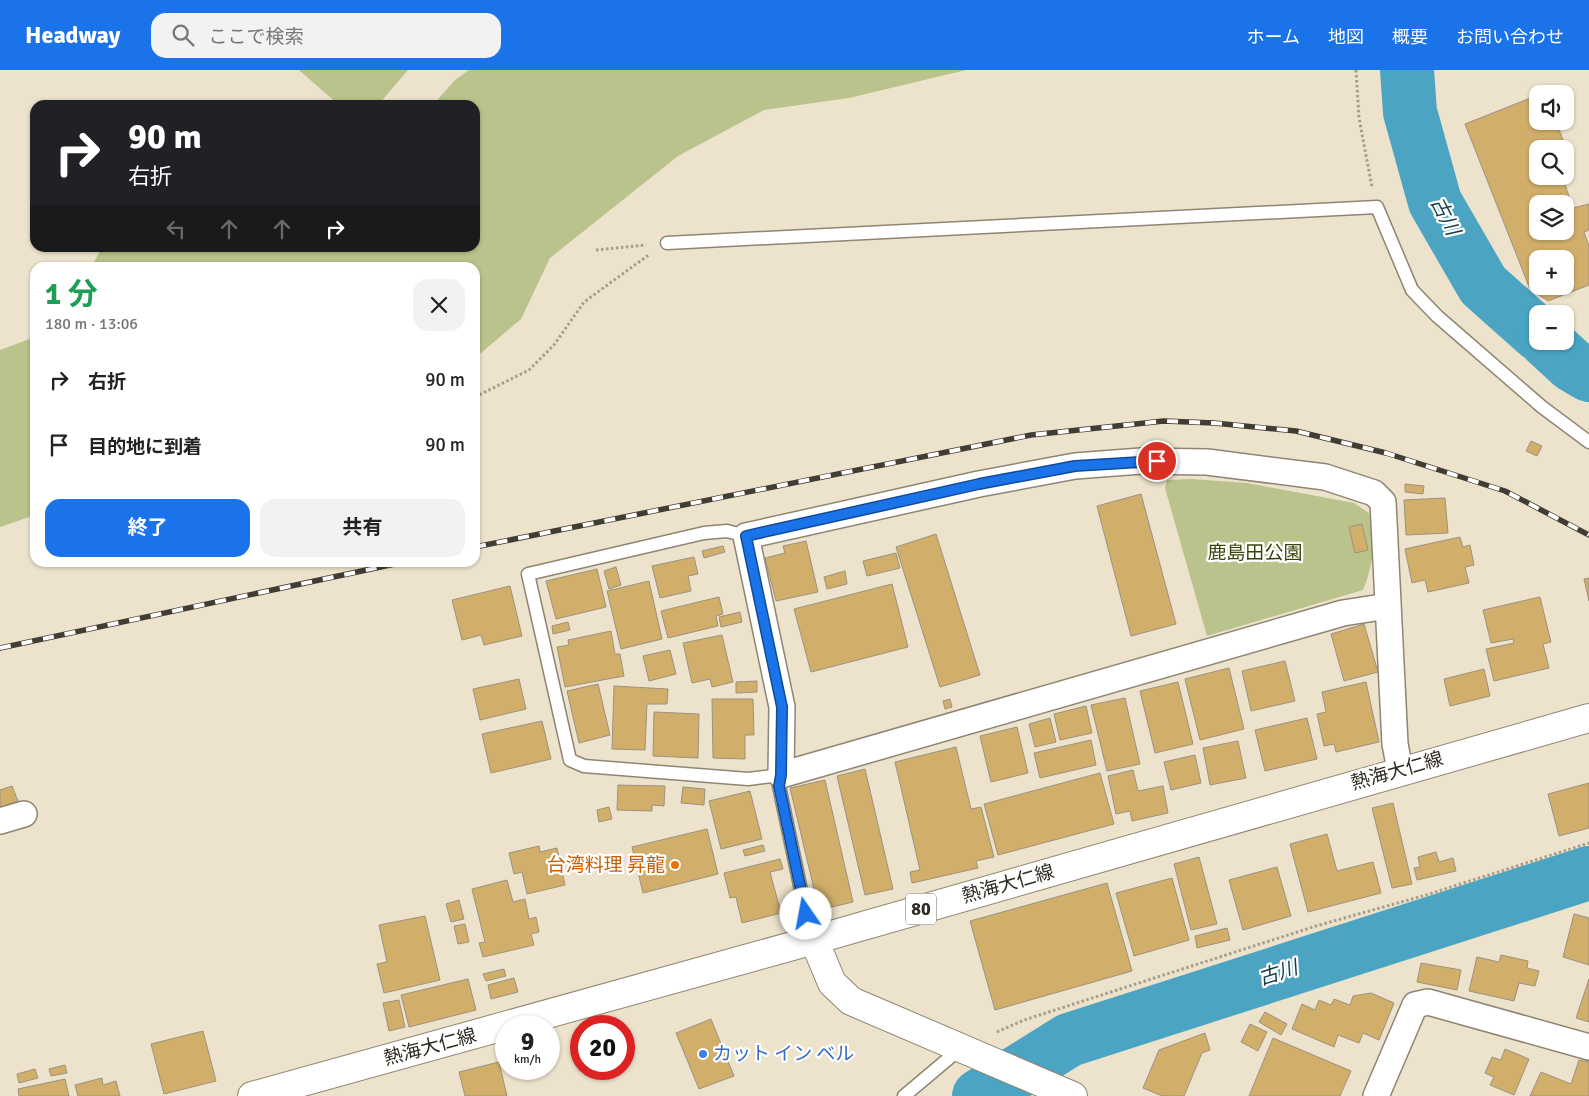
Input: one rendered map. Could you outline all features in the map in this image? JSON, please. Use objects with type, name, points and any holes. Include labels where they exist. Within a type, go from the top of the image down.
[{"type":"main road","name":"熱海大仁線","points":[[252,1096],[814,940],[1400,770],[1589,718]]},
{"type":"main road","points":[[814,940],[832,983],[851,1002],[974,1046],[1047,1085],[1073,1096]]},
{"type":"street","points":[[1388,606],[1343,613],[781,775],[782,707],[746,536],[970,486],[1075,466],[1141,461],[1207,462],[1325,477],[1374,492],[1383,502],[1395,744],[1400,770]]},
{"type":"street","points":[[0,821],[24,814]]},
{"type":"street","points":[[1376,1096],[1415,1005],[1428,1002],[1589,1047]]},
{"type":"lane","points":[[667,243],[1377,207],[1412,290],[1437,316],[1542,407],[1589,442]]},
{"type":"lane","points":[[746,536],[728,531],[704,534],[528,574],[570,760],[584,766],[748,779],[781,775],[779,786],[806,914],[814,940]]},
{"type":"lane","points":[[904,1096],[974,1046]]},
{"type":"path","points":[[1356,70],[1359,118],[1377,207]]},
{"type":"path","points":[[596,250],[667,243]]},
{"type":"path","points":[[480,394],[529,370],[554,345],[584,302],[667,243]]},
{"type":"path","points":[[974,1046],[1002,1028],[1024,1020],[1316,926],[1426,895],[1589,843]]},
{"type":"green space","points":[[299,70],[408,70],[382,100],[333,100]]},
{"type":"green space","points":[[469,70],[966,70],[849,98],[764,110],[678,156],[550,258],[521,319],[480,354],[480,262],[94,262],[100,252],[480,252],[480,100],[437,100],[455,80]]},
{"type":"green space","points":[[30,339],[30,517],[0,527],[0,350]]},
{"type":"green space","name":"鹿島田公園","points":[[1191,479],[1247,483],[1354,503],[1369,513],[1373,533],[1373,552],[1363,590],[1207,636],[1165,488],[1167,480]]},
{"type":"building","points":[[1529,99],[1529,130],[1559,130],[1563,140],[1529,140],[1529,185],[1565,185],[1569,195],[1529,195],[1529,240],[1574,240],[1574,208],[1589,204],[1589,230],[1584,232],[1589,246],[1589,285],[1574,291],[1574,250],[1529,250],[1529,286],[1465,124]]},
{"type":"building","points":[[1539,295],[1563,295],[1548,301]]},
{"type":"building","points":[[1531,441],[1542,446],[1537,456],[1526,451]]},
{"type":"building","points":[[1405,484],[1424,486],[1423,494],[1405,492]]},
{"type":"building","points":[[1141,494],[1176,624],[1131,636],[1097,506]]},
{"type":"building","points":[[1445,498],[1448,533],[1406,535],[1404,500]]},
{"type":"building","points":[[1362,524],[1368,550],[1355,553],[1349,527]]},
{"type":"building","points":[[936,534],[980,675],[940,687],[896,547]]},
{"type":"building","points":[[1460,537],[1463,547],[1470,545],[1474,565],[1465,567],[1469,583],[1428,592],[1425,580],[1412,583],[1405,549]]},
{"type":"building","points":[[806,541],[818,592],[776,601],[765,558],[785,553],[783,546]]},
{"type":"building","points":[[723,546],[725,552],[704,558],[702,551]]},
{"type":"building","points":[[896,553],[900,568],[867,576],[863,561]]},
{"type":"building","points":[[694,557],[698,574],[688,576],[691,591],[660,598],[652,566]]},
{"type":"building","points":[[616,567],[621,585],[609,589],[604,571]]},
{"type":"building","points":[[597,569],[606,607],[556,619],[546,581]]},
{"type":"building","points":[[845,571],[847,584],[827,589],[824,577]]},
{"type":"building","points":[[1589,578],[1589,601],[1584,579]]},
{"type":"building","points":[[649,581],[662,639],[621,649],[607,591]]},
{"type":"building","points":[[892,584],[908,647],[811,672],[794,609]]},
{"type":"building","points":[[510,586],[522,636],[484,645],[481,635],[462,640],[452,600]]},
{"type":"building","points":[[719,597],[723,614],[716,616],[718,626],[668,638],[661,611]]},
{"type":"building","points":[[1540,597],[1551,642],[1543,644],[1549,668],[1494,681],[1486,649],[1514,643],[1513,639],[1491,643],[1483,610]]},
{"type":"building","points":[[740,612],[742,622],[721,627],[719,617]]},
{"type":"building","points":[[568,622],[570,630],[553,634],[552,626]]},
{"type":"building","points":[[1364,624],[1378,672],[1344,681],[1331,634]]},
{"type":"building","points":[[611,631],[615,654],[620,654],[624,676],[565,687],[557,647],[569,645],[568,640]]},
{"type":"building","points":[[722,635],[733,682],[712,687],[710,679],[692,683],[683,643]]},
{"type":"building","points":[[670,650],[676,674],[649,681],[643,656]]},
{"type":"building","points":[[1285,661],[1295,701],[1251,711],[1242,671]]},
{"type":"building","points":[[1229,668],[1244,729],[1200,740],[1185,679]]},
{"type":"building","points":[[1484,669],[1490,696],[1450,706],[1444,679]]},
{"type":"building","points":[[519,679],[526,709],[480,720],[473,689]]},
{"type":"building","points":[[757,681],[757,692],[736,693],[736,682]]},
{"type":"building","points":[[1178,682],[1193,744],[1155,753],[1140,691]]},
{"type":"building","points":[[1366,682],[1379,742],[1336,752],[1334,744],[1324,746],[1317,714],[1326,712],[1322,692]]},
{"type":"building","points":[[598,684],[610,735],[579,743],[567,691]]},
{"type":"building","points":[[614,686],[668,689],[667,704],[647,704],[645,750],[612,749]]},
{"type":"building","points":[[1125,698],[1140,764],[1107,771],[1091,705]]},
{"type":"building","points":[[712,699],[753,699],[754,735],[745,735],[745,759],[713,758]]},
{"type":"building","points":[[950,699],[952,707],[945,709],[943,701]]},
{"type":"building","points":[[1086,706],[1092,733],[1060,740],[1054,714]]},
{"type":"building","points":[[654,712],[699,714],[698,758],[653,756]]},
{"type":"building","points":[[1050,718],[1056,742],[1035,747],[1029,724]]},
{"type":"building","points":[[1307,718],[1317,759],[1265,771],[1255,730]]},
{"type":"building","points":[[542,721],[551,759],[491,773],[482,734]]},
{"type":"building","points":[[1017,727],[1028,773],[991,782],[980,736]]},
{"type":"building","points":[[1091,740],[1096,765],[1040,778],[1034,753]]},
{"type":"building","points":[[1238,741],[1246,778],[1210,785],[1203,748]]},
{"type":"building","points":[[956,747],[971,809],[981,807],[994,857],[976,861],[978,868],[912,883],[910,872],[920,870],[895,762]]},
{"type":"building","points":[[1195,755],[1201,783],[1171,790],[1164,762]]},
{"type":"building","points":[[865,769],[893,889],[865,895],[837,776]]},
{"type":"building","points":[[1133,770],[1138,791],[1163,786],[1168,813],[1132,821],[1130,811],[1116,814],[1108,776]]},
{"type":"building","points":[[1100,773],[1114,824],[998,855],[984,804]]},
{"type":"building","points":[[825,780],[853,902],[819,910],[790,788]]},
{"type":"building","points":[[1589,783],[1589,828],[1559,836],[1548,794]]},
{"type":"building","points":[[618,785],[665,786],[664,806],[652,805],[652,811],[617,810]]},
{"type":"building","points":[[12,786],[18,801],[0,807],[0,790]]},
{"type":"building","points":[[683,787],[705,789],[704,805],[681,803]]},
{"type":"building","points":[[750,791],[762,839],[721,849],[709,801]]},
{"type":"building","points":[[1393,803],[1412,884],[1392,888],[1372,808]]},
{"type":"building","points":[[609,807],[612,819],[599,822],[597,810]]},
{"type":"building","points":[[707,829],[718,874],[643,893],[632,847]]},
{"type":"building","points":[[1327,834],[1337,871],[1373,862],[1381,893],[1308,912],[1290,844]]},
{"type":"building","points":[[763,845],[765,851],[745,856],[743,850]]},
{"type":"building","points":[[539,846],[540,852],[557,848],[565,885],[527,894],[522,872],[514,874],[509,853]]},
{"type":"building","points":[[1436,852],[1439,862],[1453,858],[1456,871],[1417,880],[1414,868],[1420,867],[1418,857]]},
{"type":"building","points":[[1199,857],[1217,924],[1191,930],[1174,864]]},
{"type":"building","points":[[780,859],[783,869],[770,872],[781,913],[742,923],[736,897],[730,898],[724,873]]},
{"type":"building","points":[[1277,867],[1291,916],[1243,930],[1229,880]]},
{"type":"building","points":[[1172,878],[1189,940],[1134,956],[1116,893]]},
{"type":"building","points":[[507,880],[513,902],[525,899],[529,919],[536,917],[539,932],[531,934],[534,945],[483,957],[479,943],[485,942],[472,889]]},
{"type":"building","points":[[1107,883],[1132,971],[995,1010],[970,921]]},
{"type":"building","points":[[459,900],[464,919],[451,922],[446,904]]},
{"type":"building","points":[[1574,914],[1589,918],[1589,965],[1563,957]]},
{"type":"building","points":[[425,916],[440,980],[384,993],[377,964],[387,962],[379,925]]},
{"type":"building","points":[[465,924],[469,942],[458,944],[454,926]]},
{"type":"building","points":[[1227,928],[1230,940],[1197,948],[1195,936]]},
{"type":"building","points":[[1501,955],[1528,961],[1527,968],[1539,971],[1535,986],[1519,983],[1514,1001],[1469,991],[1477,957],[1499,962]]},
{"type":"building","points":[[1421,963],[1461,970],[1457,990],[1417,982]]},
{"type":"building","points":[[504,969],[506,976],[486,981],[483,974]]},
{"type":"building","points":[[514,978],[518,992],[491,999],[488,985]]},
{"type":"building","points":[[468,979],[476,1010],[409,1027],[401,995]]},
{"type":"building","points":[[1589,979],[1589,1022],[1576,1018]]},
{"type":"building","points":[[1371,993],[1394,1003],[1379,1040],[1363,1033],[1359,1043],[1338,1035],[1334,1047],[1292,1029],[1302,1004],[1315,1010],[1319,1000],[1331,1005],[1334,999],[1350,1005],[1353,996]]},
{"type":"building","points":[[399,1000],[405,1027],[389,1031],[383,1003]]},
{"type":"building","points":[[1265,1012],[1287,1024],[1281,1035],[1259,1022]]},
{"type":"building","points":[[711,1019],[734,1076],[699,1089],[676,1033]]},
{"type":"building","points":[[1250,1024],[1267,1032],[1258,1051],[1241,1042]]},
{"type":"building","points":[[203,1031],[216,1081],[164,1094],[151,1044]]},
{"type":"building","points":[[1205,1033],[1210,1050],[1202,1053],[1184,1096],[1162,1096],[1143,1088],[1159,1050]]},
{"type":"building","points":[[1273,1038],[1351,1071],[1340,1096],[1249,1096]]},
{"type":"building","points":[[1505,1049],[1529,1059],[1514,1095],[1490,1085],[1494,1077],[1485,1073],[1492,1057],[1501,1060]]},
{"type":"building","points":[[1579,1060],[1589,1062],[1589,1096],[1530,1096],[1541,1072],[1571,1084]]},
{"type":"building","points":[[495,1063],[495,1080],[503,1080],[507,1096],[465,1096],[459,1072]]},
{"type":"building","points":[[65,1065],[67,1073],[51,1076],[49,1069]]},
{"type":"building","points":[[35,1069],[38,1078],[19,1083],[17,1074]]},
{"type":"building","points":[[102,1078],[103,1085],[116,1081],[120,1096],[78,1096],[75,1085]]},
{"type":"building","points":[[65,1079],[69,1096],[19,1096],[18,1089]]},
{"type":"waterway","name":"古川","points":[[1407,70],[1410,112],[1435,202],[1483,285],[1529,326]]},
{"type":"waterway","name":"古川","points":[[1556,350],[1572,365],[1589,375]]},
{"type":"waterway","name":"古川","points":[[979,1096],[1069,1040],[1589,873]]},
{"type":"railway","points":[[480,546],[1031,435],[1164,421],[1214,423],[1296,431],[1386,453],[1505,491],[1589,535]]},
{"type":"railway","points":[[0,648],[381,567]]},
{"type":"place","name":"台湾料理 昇龍","points":[[675,865]]},
{"type":"place","name":"カット イン ベル","points":[[703,1054]]},
{"type":"route","points":[[806,914],[779,786],[781,775],[782,707],[746,536],[979,484],[1075,466],[1157,461]]}]
